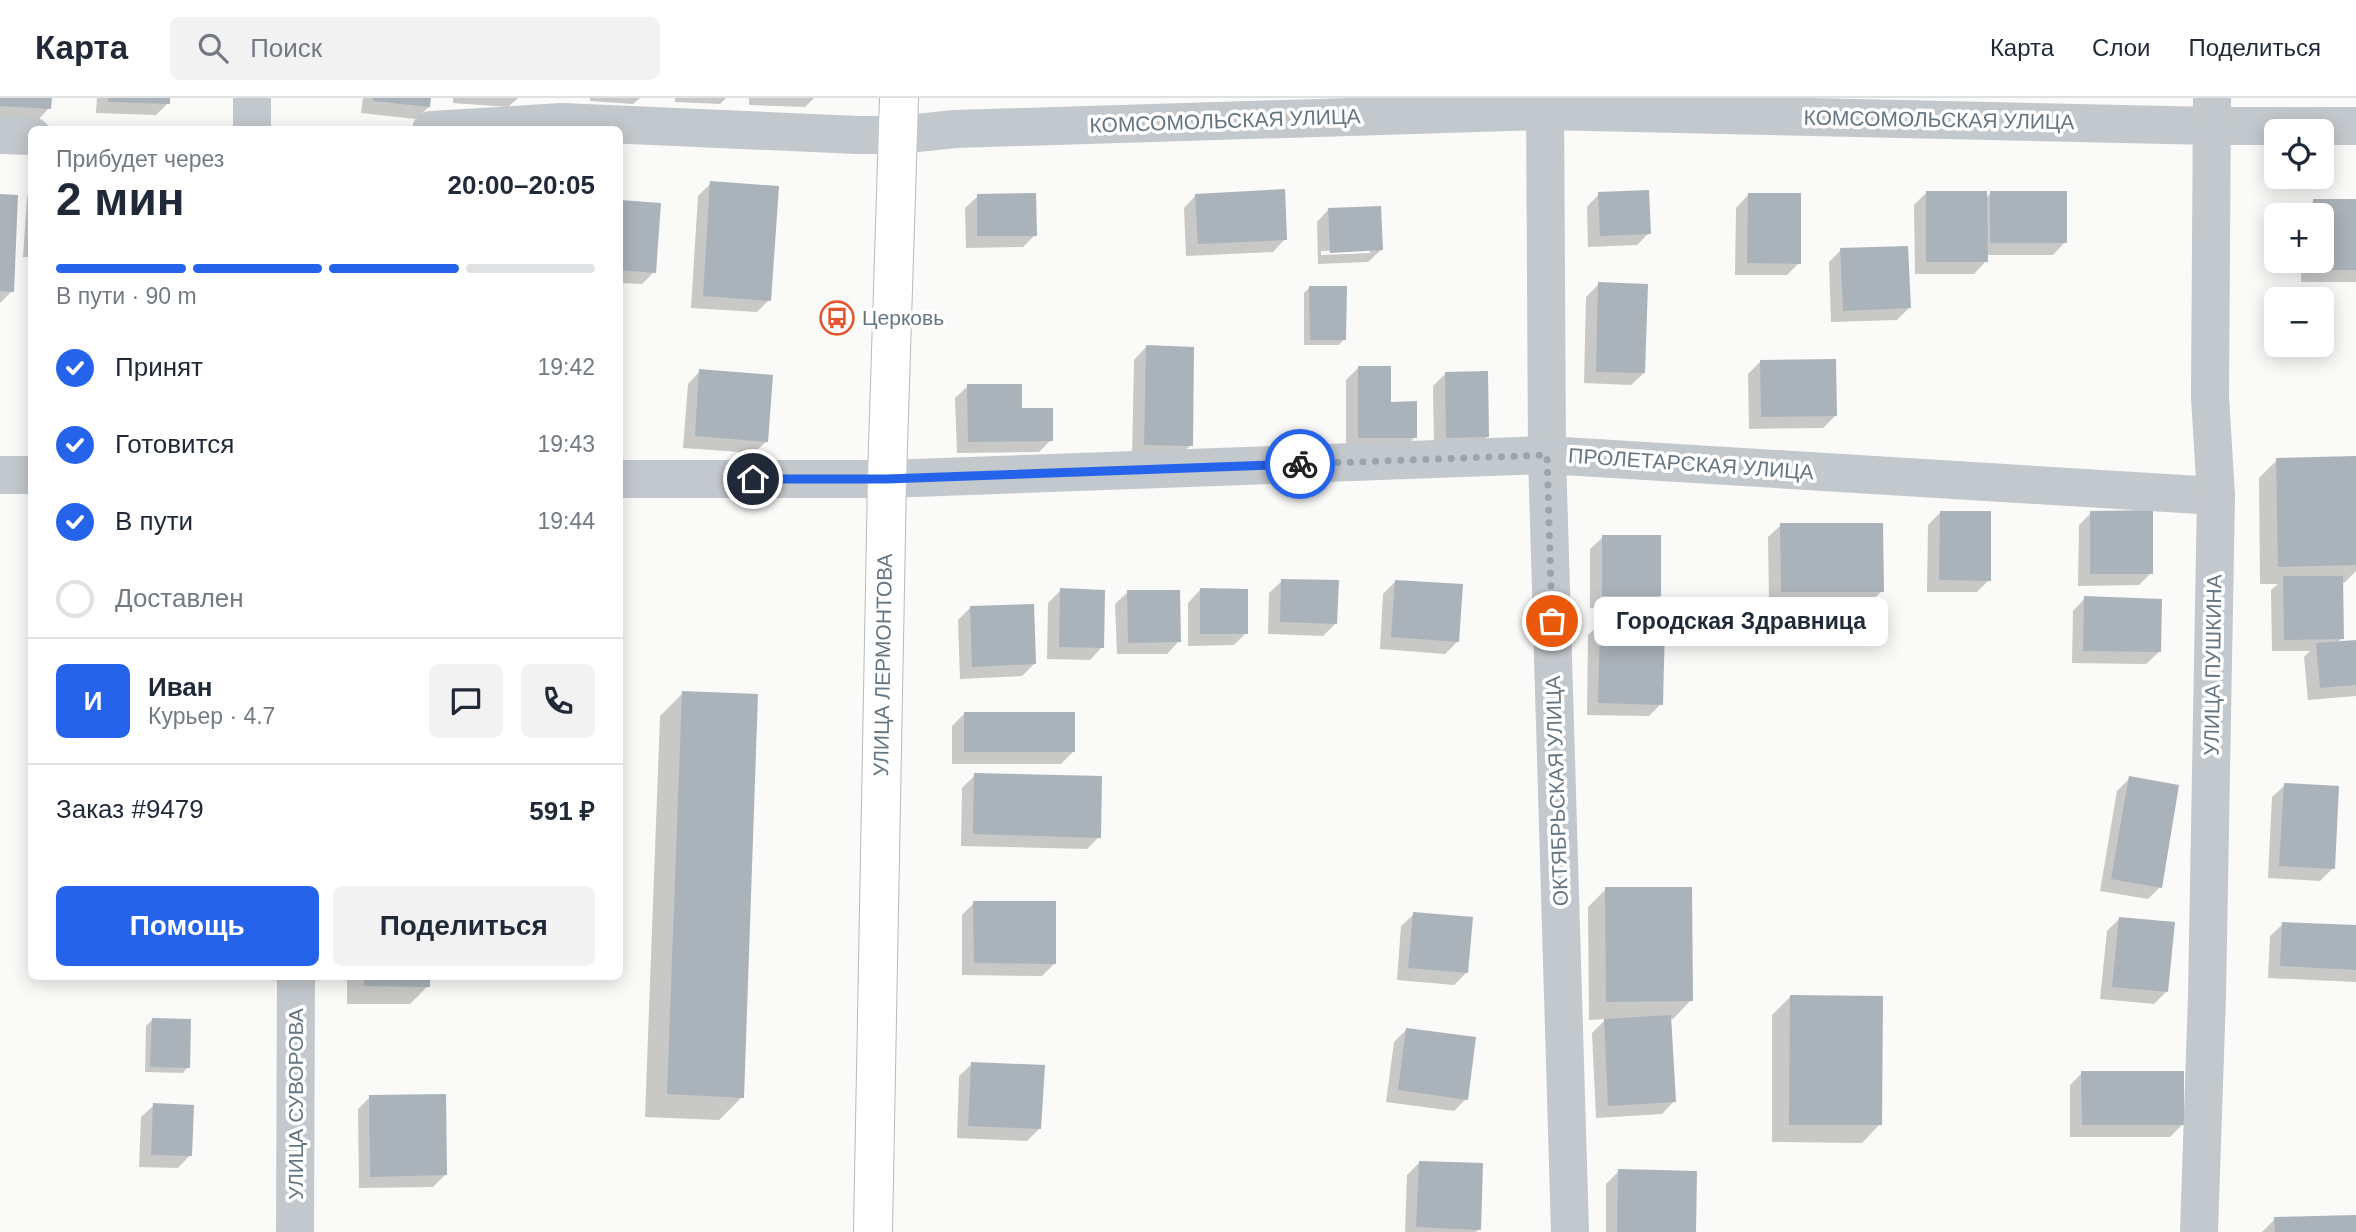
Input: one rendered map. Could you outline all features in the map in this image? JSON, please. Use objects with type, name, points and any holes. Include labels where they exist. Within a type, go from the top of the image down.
[{"type":"main road","name":"УЛИЦА ЛЕРМОНТОВА","points":[[873,1232],[887,479],[899,116]]},
{"type":"street","points":[[252,98],[252,126]]},
{"type":"street","name":"КОМСОМОЛЬСКАЯ УЛИЦА","points":[[457,126],[564,110],[771,132],[899,116],[955,129],[1545,104],[2212,112],[2356,126]]},
{"type":"street","name":"ОКТЯБРЬСКАЯ УЛИЦА","points":[[1545,104],[1547,455],[1570,1232]]},
{"type":"street","name":"УЛИЦА ПУШКИНА","points":[[2199,1232],[2207,981],[2216,496],[2210,397],[2212,112]]},
{"type":"street","points":[[0,135],[28,136]]},
{"type":"street","name":"ПРОЛЕТАРСКАЯ УЛИЦА","points":[[623,479],[887,479],[1547,455],[2216,496]]},
{"type":"street","points":[[0,475],[28,475]]},
{"type":"street","name":"УЛИЦА СУВОРОВА","points":[[295,1232],[296,980]]},
{"type":"building","points":[[0,98],[52,98],[51,109],[0,106]]},
{"type":"building","points":[[108,98],[170,98],[170,104],[108,102]]},
{"type":"building","points":[[373,98],[431,98],[430,107],[373,101]]},
{"type":"building","points":[[710,181],[779,186],[771,301],[703,296]]},
{"type":"building","points":[[1285,189],[1287,240],[1198,244],[1195,194]]},
{"type":"building","points":[[1649,190],[1651,234],[1600,236],[1598,192]]},
{"type":"building","points":[[1926,191],[1987,191],[1988,262],[1926,262]]},
{"type":"building","points":[[1990,191],[2067,191],[2067,243],[1990,243]]},
{"type":"building","points":[[1036,193],[1037,236],[977,236],[977,194]]},
{"type":"building","points":[[1748,193],[1801,193],[1801,264],[1747,263]]},
{"type":"building","points":[[0,194],[18,195],[14,292],[0,291]]},
{"type":"building","points":[[2313,199],[2356,199],[2356,270],[2334,270],[2334,203],[2313,203]]},
{"type":"building","points":[[623,200],[661,203],[656,273],[623,270]]},
{"type":"building","points":[[1381,206],[1383,250],[1330,253],[1328,208]]},
{"type":"building","points":[[1908,246],[1911,308],[1843,311],[1840,248]]},
{"type":"building","points":[[1598,282],[1648,284],[1645,373],[1596,372]]},
{"type":"building","points":[[1309,286],[1347,286],[1346,340],[1310,340]]},
{"type":"building","points":[[1146,345],[1194,347],[1193,446],[1144,445]]},
{"type":"building","points":[[1836,359],[1837,416],[1761,417],[1760,360]]},
{"type":"building","points":[[1358,366],[1391,366],[1391,402],[1417,401],[1417,438],[1358,438]]},
{"type":"building","points":[[699,369],[773,375],[768,442],[695,436]]},
{"type":"building","points":[[1488,371],[1489,437],[1446,438],[1445,372]]},
{"type":"building","points":[[967,384],[1022,384],[1022,408],[1053,408],[1053,441],[968,442]]},
{"type":"building","points":[[2356,456],[2356,565],[2278,567],[2276,458]]},
{"type":"building","points":[[2153,510],[2153,574],[2090,574],[2090,511]]},
{"type":"building","points":[[1940,511],[1991,511],[1991,581],[1939,580]]},
{"type":"building","points":[[1780,523],[1883,523],[1884,592],[1781,592]]},
{"type":"building","points":[[1602,535],[1661,535],[1661,596],[1602,596]]},
{"type":"building","points":[[2283,576],[2343,576],[2344,639],[2284,640]]},
{"type":"building","points":[[1281,579],[1339,580],[1337,624],[1280,622]]},
{"type":"building","points":[[1395,580],[1463,584],[1459,642],[1391,637]]},
{"type":"building","points":[[1060,588],[1105,590],[1104,648],[1059,647]]},
{"type":"building","points":[[1200,588],[1248,589],[1248,634],[1200,634]]},
{"type":"building","points":[[1127,590],[1180,590],[1181,642],[1128,643]]},
{"type":"building","points":[[2084,596],[2162,599],[2161,652],[2083,651]]},
{"type":"building","points":[[1034,604],[1036,664],[972,667],[970,606]]},
{"type":"building","points":[[1600,621],[1665,623],[1663,705],[1598,703]]},
{"type":"building","points":[[2356,640],[2356,685],[2320,688],[2316,643]]},
{"type":"building","points":[[682,691],[758,694],[744,1098],[667,1094]]},
{"type":"building","points":[[964,712],[1075,712],[1075,752],[964,752]]},
{"type":"building","points":[[974,773],[1102,776],[1101,838],[973,834]]},
{"type":"building","points":[[2129,776],[2179,785],[2162,888],[2111,879]]},
{"type":"building","points":[[2284,783],[2339,786],[2335,869],[2279,866]]},
{"type":"building","points":[[1605,887],[1692,887],[1693,1001],[1606,1002]]},
{"type":"building","points":[[973,901],[1056,901],[1056,964],[974,963]]},
{"type":"building","points":[[1413,912],[1473,917],[1468,973],[1408,968]]},
{"type":"building","points":[[2119,917],[2175,922],[2168,992],[2112,987]]},
{"type":"building","points":[[2282,922],[2356,925],[2356,970],[2280,966]]},
{"type":"building","points":[[364,980],[430,980],[430,987],[364,986]]},
{"type":"building","points":[[1790,995],[1883,996],[1882,1125],[1789,1125]]},
{"type":"building","points":[[1671,1015],[1676,1102],[1608,1106],[1604,1019]]},
{"type":"building","points":[[152,1018],[191,1019],[190,1068],[150,1067]]},
{"type":"building","points":[[1406,1028],[1476,1037],[1468,1100],[1398,1090]]},
{"type":"building","points":[[971,1062],[1045,1065],[1041,1129],[968,1126]]},
{"type":"building","points":[[2081,1071],[2184,1071],[2184,1125],[2082,1125]]},
{"type":"building","points":[[446,1094],[447,1175],[370,1177],[369,1095]]},
{"type":"building","points":[[153,1103],[194,1105],[192,1156],[151,1155]]},
{"type":"building","points":[[1419,1161],[1483,1163],[1481,1230],[1416,1227]]},
{"type":"building","points":[[1618,1169],[1697,1171],[1696,1232],[1617,1232]]},
{"type":"building","points":[[2356,1215],[2356,1232],[2275,1232],[2274,1217]]},
{"type":"way so far","points":[[1300,464],[1547,455],[1552,621]]},
{"type":"place","name":"Церковь","points":[[837,318]]},
{"type":"place","name":"Городская Здравница","points":[[1552,621]]},
{"type":"route","points":[[753,479],[887,479],[1300,464]]}]
